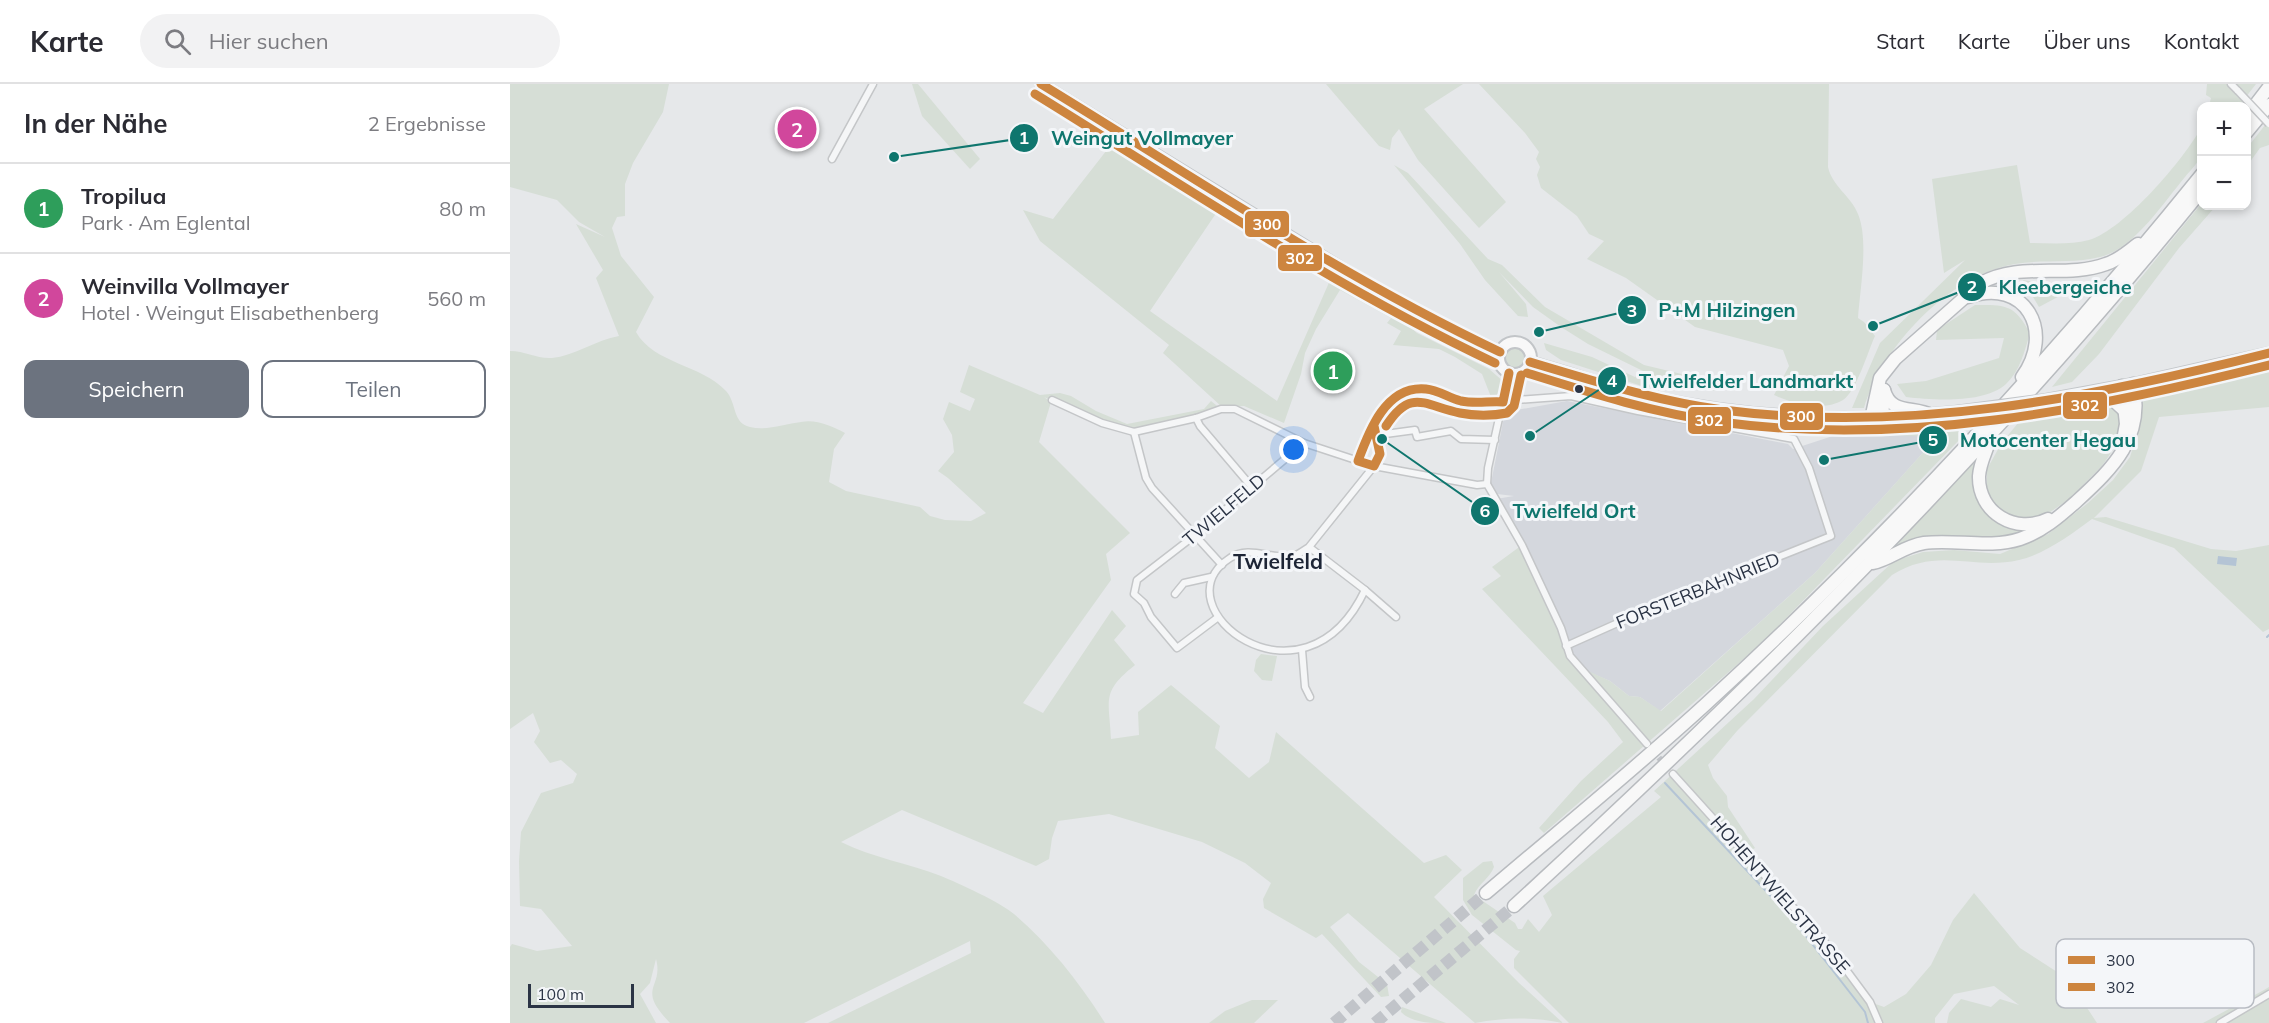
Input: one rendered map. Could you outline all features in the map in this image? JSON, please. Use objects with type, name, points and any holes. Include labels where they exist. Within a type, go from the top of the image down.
[{"type":"highway","points":[[2251,112],[2269,87]]},
{"type":"highway","points":[[2251,129],[2269,105]]},
{"type":"highway","points":[[1485,893],[1653,752],[1757,656],[1869,546],[2012,396],[2091,308],[2197,180]]},
{"type":"highway","points":[[1514,906],[1702,730],[1869,564],[1991,434],[2103,308],[2197,196]]},
{"type":"highway","points":[[1876,419],[1878,384],[1887,370],[1907,347],[1981,283],[2008,272],[2078,270],[2109,263],[2150,237]]},
{"type":"highway","points":[[1964,298],[1983,292],[2001,292],[2021,303],[2033,319],[2037,340],[2035,353],[2028,369],[2013,387],[2012,396]]},
{"type":"highway","points":[[1876,419],[1887,370]]},
{"type":"highway","points":[[1991,434],[1979,478],[1986,504],[2009,522],[2018,525],[2038,523],[2054,515],[2072,500],[2115,455],[2126,431],[2125,411],[2128,385]]},
{"type":"highway","points":[[1869,564],[1913,545],[1938,542],[2007,542],[2030,536],[2048,525],[2106,474],[2124,451],[2136,419],[2128,385]]},
{"type":"highway","points":[[1884,390],[1889,401],[1899,409],[1920,410],[1931,415]]},
{"type":"highway","points":[[2086,393],[2113,400],[2125,411]]},
{"type":"main road","points":[[1041,84],[1364,282],[1441,324],[1500,352]]},
{"type":"main road","points":[[1512,343],[1521,344],[1528,350],[1530,362],[1522,372],[1509,373],[1500,364],[1500,352],[1512,343]]},
{"type":"main road","points":[[1530,362],[1605,385],[1681,403],[1753,414],[1876,419],[1931,415],[2046,400],[2128,385],[2269,353]]},
{"type":"street","points":[[832,159],[873,84]]},
{"type":"street","points":[[2231,84],[2269,124]]},
{"type":"street","points":[[1509,373],[1488,484],[1522,545],[1577,667],[1647,744]]},
{"type":"street","points":[[1358,461],[1384,407],[1403,391],[1428,389],[1460,401],[1503,402]]},
{"type":"street","name":"FORSTERBAHNRIED","points":[[1503,402],[1571,396],[1638,411],[1794,439],[1809,468],[1831,536],[1658,605],[1566,646]]},
{"type":"street","points":[[1052,400],[1102,423],[1134,432],[1197,418],[1221,410],[1235,409],[1304,443],[1374,466],[1477,485],[1488,484]]},
{"type":"street","points":[[1197,418],[1200,426],[1251,486]]},
{"type":"street","points":[[1378,435],[1415,430],[1417,437],[1451,431],[1461,439],[1495,440]]},
{"type":"street","points":[[1134,432],[1146,478],[1152,489],[1222,565]]},
{"type":"street","name":"TWIELFELD","points":[[1217,618],[1177,648],[1150,618],[1144,603],[1134,594],[1137,580],[1194,536],[1304,443]]},
{"type":"street","points":[[1175,594],[1184,583],[1211,577],[1222,565],[1241,552],[1294,556],[1309,547],[1374,466]]},
{"type":"street","points":[[1309,547],[1396,617]]},
{"type":"street","points":[[1211,577],[1209,593],[1217,618],[1246,641],[1284,652],[1302,650],[1320,644],[1341,628],[1356,610],[1365,590]]},
{"type":"street","points":[[1302,650],[1305,687],[1310,697]]},
{"type":"street","name":"HOHENTWIELSTRASSE","points":[[1673,774],[1830,948],[1870,1002],[1879,1023]]},
{"type":"street","points":[[2254,1003],[2269,994]]},
{"type":"street","points":[[2220,1023],[2245,1008]]},
{"type":"shaded area","points":[[510,84],[669,84],[663,112],[633,163],[625,184],[625,216],[617,217],[612,228],[621,256],[654,297],[636,332],[654,351],[716,382],[726,391],[737,417],[744,425],[763,428],[812,421],[845,433],[834,449],[829,482],[846,491],[920,507],[930,516],[945,520],[971,521],[986,513],[938,471],[954,452],[952,435],[943,419],[949,402],[970,411],[975,399],[960,392],[969,365],[1040,395],[1060,393],[1071,396],[1096,411],[1127,424],[1204,409],[1211,401],[1221,409],[1134,432],[1121,430],[1044,397],[1051,402],[1039,442],[1130,533],[1106,554],[1111,580],[1023,703],[1043,713],[1112,610],[1126,626],[1114,640],[1135,665],[1124,674],[1112,690],[1109,705],[1111,739],[1139,735],[1138,712],[1171,685],[1220,726],[1215,748],[1249,778],[1269,762],[1276,732],[1424,863],[1446,855],[1462,870],[1434,897],[1519,983],[1563,1023],[1519,1018],[1475,1023],[1348,913],[1330,927],[1359,962],[1387,984],[1389,996],[1381,997],[1322,934],[1316,938],[1264,908],[1263,899],[1271,883],[1245,863],[1202,842],[1109,814],[1058,821],[1052,838],[1049,859],[1036,866],[902,810],[841,842],[941,876],[1008,909],[1052,952],[1075,979],[1105,1023],[828,1023],[971,953],[970,941],[804,1023],[670,1023],[654,1002],[652,995],[657,977],[656,959],[650,983],[640,994],[656,1023],[510,1023],[510,947],[512,944],[537,951],[572,946],[541,909],[520,906],[519,861],[521,832],[541,793],[573,783],[577,774],[561,760],[550,763],[534,742],[540,731],[533,713],[510,729],[510,351],[541,357],[560,357],[619,336],[596,278],[603,270],[576,224],[605,237],[579,222],[557,200],[510,187]]},
{"type":"shaded area","points":[[912,84],[918,84],[980,159],[970,169],[922,116]]},
{"type":"shaded area","points":[[1326,84],[1463,84],[1424,109],[1506,202],[1479,228],[1418,160],[1399,129],[1392,138],[1390,150],[1379,146]]},
{"type":"shaded area","points":[[1479,84],[1829,84],[1828,167],[1833,180],[1858,214],[1863,237],[1863,265],[1858,318],[1875,336],[1848,396],[1835,404],[1817,406],[1799,404],[1774,395],[1789,366],[1783,350],[1695,327],[1626,278],[1587,259],[1604,241],[1589,234],[1577,216],[1541,188],[1537,175],[1540,167],[1536,159],[1539,152],[1525,133]]},
{"type":"shaded area","points":[[2207,84],[2256,84],[2242,102],[2210,102],[2211,98],[2206,95]]},
{"type":"shaded area","points":[[2269,120],[2269,145],[2260,148],[2251,160],[2251,143]]},
{"type":"shaded area","points":[[2197,134],[2197,162],[2147,223],[2125,245],[2113,252],[2089,259],[2015,264],[1990,271],[1966,283],[1943,298],[1922,317],[1886,361],[1864,408],[1852,408],[1880,343],[1965,260],[1944,273],[1932,179],[2017,165],[2030,243],[2082,242],[2103,234],[2119,223],[2152,192]]},
{"type":"shaded area","points":[[1110,146],[1221,206],[1150,311],[1277,401],[1331,278],[1391,311],[1417,333],[1489,369],[1504,382],[1501,394],[1491,397],[1482,374],[1439,349],[1393,345],[1401,331],[1387,323],[1391,318],[1340,290],[1316,329],[1305,353],[1301,374],[1284,423],[1244,406],[1222,407],[1163,353],[1169,345],[1040,241],[1023,210],[1053,219]]},
{"type":"shaded area","points":[[1394,165],[1408,173],[1488,259],[1502,265],[1545,307],[1644,365],[1715,382],[1716,391],[1659,378],[1648,388],[1561,360],[1546,350],[1544,343],[1592,357],[1635,377],[1643,371],[1588,344],[1561,327],[1533,307],[1499,272],[1526,304],[1528,317],[1518,316],[1485,280],[1460,244]]},
{"type":"shaded area","points":[[2197,209],[2212,210],[2179,248],[2099,354],[2072,382],[2052,387]]},
{"type":"shaded area","points":[[2023,280],[2056,285],[2069,291],[2039,307]]},
{"type":"shaded area","points":[[1975,305],[2002,306],[2014,311],[2030,333],[2021,360],[2011,379],[1996,390],[1972,398],[1906,397],[1897,384],[1926,381],[1999,358],[2004,338],[1936,340],[1937,330]]},
{"type":"shaded area","points":[[1515,346],[1523,350],[1527,358],[1523,366],[1515,370],[1507,366],[1503,358],[1507,350]]},
{"type":"shaded area","points":[[2269,361],[2269,407],[2159,417],[2141,471],[2094,518],[2106,517],[2211,549],[2236,551],[2269,545],[2269,629],[2263,632],[2174,548],[2092,519],[2048,548],[2019,560],[1986,563],[1940,560],[1909,566],[1892,575],[1737,731],[1708,765],[1713,778],[1727,796],[1728,807],[1755,848],[1746,853],[1870,1002],[1884,1007],[1906,994],[1931,965],[1953,920],[1974,893],[2020,948],[2056,971],[2056,1008],[2087,1008],[2097,1023],[1947,1023],[1949,1013],[1961,999],[1991,1007],[2000,999],[2019,1005],[1994,986],[1954,994],[1935,1018],[1935,1023],[1569,1023],[1514,968],[1514,959],[1520,951],[1472,915],[1463,900],[1463,878],[1483,862],[1492,861],[1494,867],[1492,871],[1474,895],[1515,923],[1518,929],[1522,929],[1528,919],[1539,932],[1552,915],[1543,896],[1661,797],[1654,791],[1754,699],[1823,626],[1894,561],[1923,552],[1954,550],[2000,554],[2048,534],[2113,480],[2130,457],[2139,428],[2141,403],[2158,387]]},
{"type":"shaded area","points":[[1567,401],[1788,444],[1793,449],[1842,433],[1938,436],[1815,573],[1660,711],[1640,697],[1629,696],[1610,681],[1577,667],[1561,628],[1496,499],[1514,496],[1497,494],[1491,483],[1505,412]]},
{"type":"shaded area","points":[[2103,401],[2115,406],[2121,414],[2119,441],[2102,466],[2069,499],[2049,513],[2031,520],[2007,517],[1996,508],[1987,492],[1987,469],[2001,444],[2022,418],[2063,407]]},
{"type":"shaded area","points":[[1966,424],[1965,434],[1762,643],[1544,833],[1539,828],[1581,781],[1623,742],[1608,722],[1482,589],[1501,576],[1492,567],[1522,545],[1577,666],[1610,681],[1629,696],[1640,697],[1661,711],[1815,573],[1937,437],[1842,433],[1842,428]]},
{"type":"shaded area","points":[[1976,460],[1986,511],[2000,524],[2036,528],[2006,538],[1896,545]]},
{"type":"shaded area","points":[[1261,654],[1277,656],[1272,681],[1262,680],[1254,671],[1256,660]]},
{"type":"shaded area","points":[[2269,987],[2269,1023],[2203,1023],[2231,1008],[2254,1008],[2254,995]]},
{"type":"shaded area","points":[[1252,1000],[1278,1000],[1254,1023],[1209,1023],[1225,1011]]},
{"type":"shaded area","points":[[1402,1007],[1446,1023],[1410,1018],[1401,1012]]},
{"type":"water","points":[[2218,556],[2237,558],[2236,566],[2217,564]]},
{"type":"waterway","points":[[1665,783],[1795,922],[1865,1012],[1868,1023]]},
{"type":"tunnel","points":[[1647,744],[1673,774]]},
{"type":"tunnel","points":[[1334,1023],[1486,893]]},
{"type":"tunnel","points":[[1375,1023],[1514,906]]},
{"type":"transit line","name":"300","points":[[1041,84],[1324,258],[1500,352]]},
{"type":"transit line","name":"302","points":[[1035,94],[1319,269],[1376,302],[1495,363]]},
{"type":"transit line","name":"300","points":[[1530,362],[1625,390],[1698,406],[1792,416],[1861,418],[1930,414],[2066,397],[2269,353]]},
{"type":"transit line","name":"302","points":[[1527,373],[1623,402],[1695,418],[1790,429],[1859,430],[1928,427],[1997,420],[2133,396],[2269,365]]},
{"type":"transit line","name":"300","points":[[1374,426],[1380,454],[1374,466],[1358,461],[1374,424],[1381,412],[1400,394],[1426,389],[1461,401],[1503,402],[1509,373]]},
{"type":"transit line","name":"302","points":[[1386,426],[1403,407],[1419,402],[1471,415],[1507,413],[1514,406],[1521,375]]},
{"type":"place","name":"Weinvilla Vollmayer","points":[[797,129]]},
{"type":"place","name":"Weingut Vollmayer","points":[[894,157]]},
{"type":"place","name":"Kleebergeiche","points":[[1873,326]]},
{"type":"place","name":"P+M Hilzingen","points":[[1539,332]]},
{"type":"place","name":"Tropilua","points":[[1333,371]]},
{"type":"place","name":"Twielfelder Landmarkt","points":[[1530,436]]},
{"type":"place","name":"Twielfeld Ort","points":[[1382,439]]},
{"type":"place","name":"Motocenter Hegau","points":[[1824,460]]},
{"type":"district","name":"Twielfeld","points":[[1278,562]]}]
